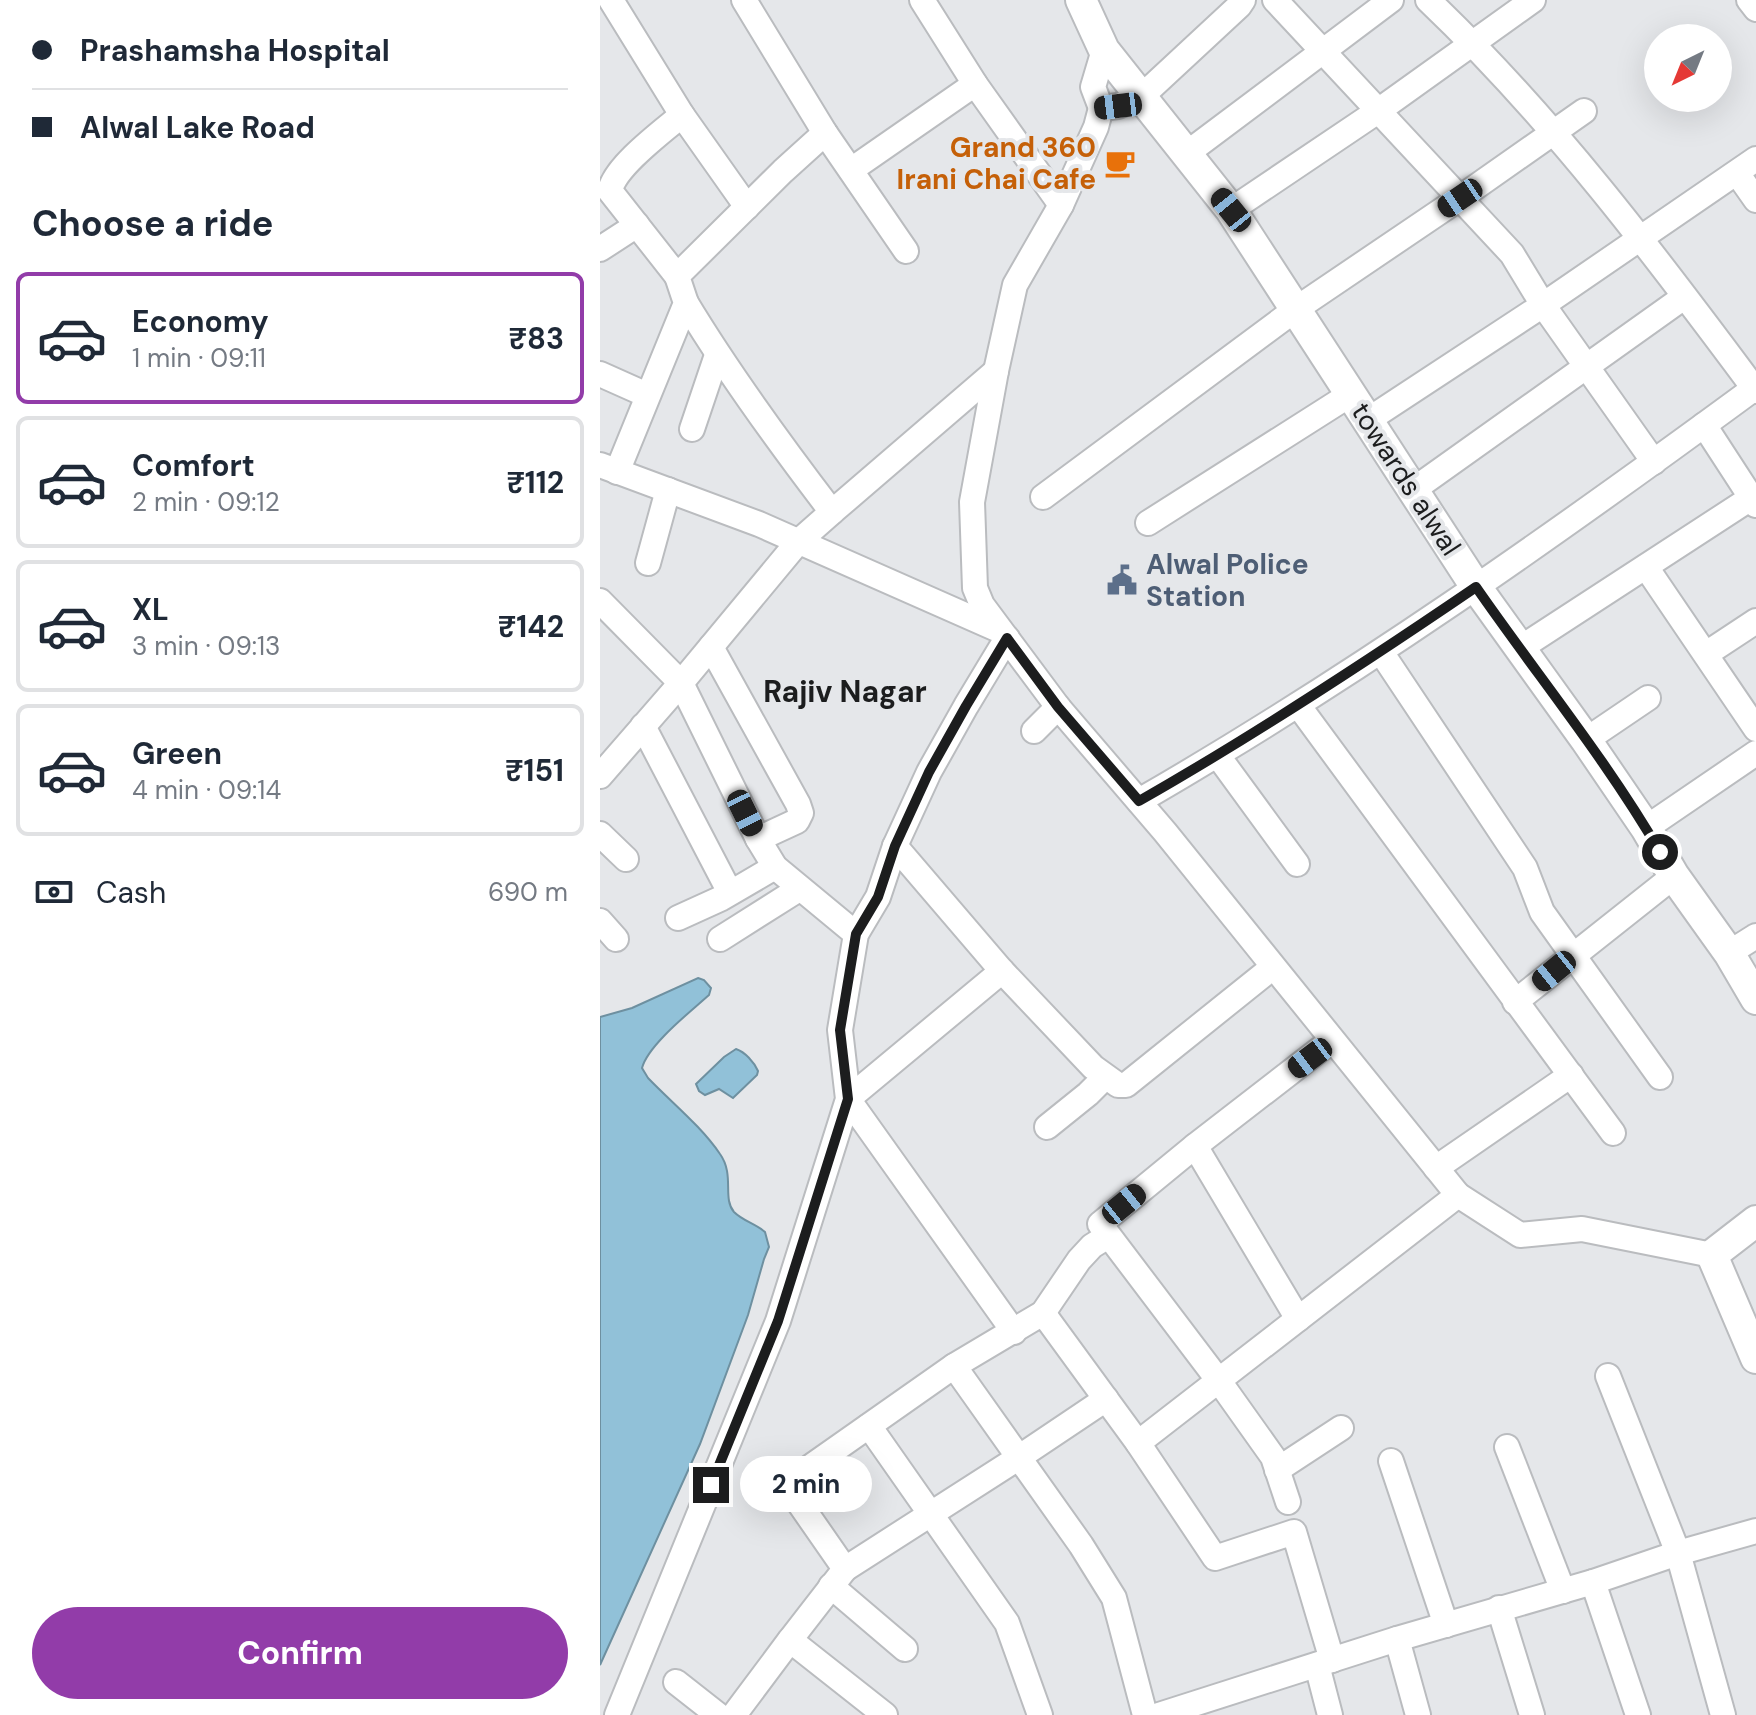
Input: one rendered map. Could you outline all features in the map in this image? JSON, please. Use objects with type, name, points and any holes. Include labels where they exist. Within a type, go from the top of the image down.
[{"type":"main road","name":"towards alwal","points":[[1081,0],[1104,50],[1231,210],[1476,587],[1646,828],[1674,876],[1729,953],[1756,999]]},
{"type":"main road","points":[[1756,1221],[1712,1255],[1756,1358]]},
{"type":"street","points":[[744,0],[825,133],[906,251]]},
{"type":"street","points":[[922,0],[975,84],[1061,205]]},
{"type":"street","points":[[1101,108],[1118,106],[1142,96],[1243,0]]},
{"type":"street","points":[[1275,0],[1512,254],[1543,305],[1654,462]]},
{"type":"street","points":[[1186,154],[1391,0]]},
{"type":"street","points":[[1139,801],[1218,756],[1381,652],[1755,389],[1640,239],[1553,133],[1473,43],[1428,0]]},
{"type":"street","points":[[1231,210],[1378,111],[1533,0]]},
{"type":"street","points":[[1749,0],[1756,9]]},
{"type":"street","points":[[610,4],[682,115],[747,207]]},
{"type":"street","points":[[1104,50],[1093,87],[1101,108],[1096,127],[1061,205],[1015,285],[996,371],[972,502],[975,588],[982,605],[1058,707],[1139,801],[1458,1195],[1520,1235],[1582,1229],[1712,1255]]},
{"type":"street","points":[[851,170],[975,84]]},
{"type":"street","points":[[1043,497],[1296,309],[1584,111]]},
{"type":"street","points":[[682,115],[633,158],[612,182],[610,191],[677,276],[686,303],[717,355],[832,512]]},
{"type":"street","points":[[677,276],[825,133]]},
{"type":"street","points":[[1368,420],[1746,166],[1756,200]]},
{"type":"street","points":[[600,249],[637,225]]},
{"type":"street","points":[[1413,490],[1684,297]]},
{"type":"street","points":[[686,303],[647,395],[609,468],[759,524],[1003,634]]},
{"type":"street","points":[[692,429],[717,355]]},
{"type":"street","points":[[601,772],[681,683],[798,542],[996,371]]},
{"type":"street","points":[[600,374],[647,395]]},
{"type":"street","points":[[1148,523],[1351,394]]},
{"type":"street","points":[[1519,649],[1753,501],[1704,425]]},
{"type":"street","points":[[648,563],[668,490]]},
{"type":"street","points":[[1646,567],[1756,729]]},
{"type":"street","points":[[600,601],[681,683],[758,839],[775,867],[856,934]]},
{"type":"street","points":[[1706,654],[1756,621]]},
{"type":"street","points":[[617,1715],[778,1321],[848,1099],[840,1030],[856,934],[878,897],[895,846],[929,772],[1003,634]]},
{"type":"street","points":[[711,647],[801,813],[797,821],[758,839]]},
{"type":"street","points":[[1381,652],[1525,868],[1542,912],[1660,1077]]},
{"type":"street","points":[[1586,740],[1648,698]]},
{"type":"street","points":[[1298,705],[1613,1133]]},
{"type":"street","points":[[1034,731],[1058,707]]},
{"type":"street","points":[[643,726],[729,893]]},
{"type":"street","points":[[1646,828],[1756,753]]},
{"type":"street","points":[[1218,756],[1297,864]]},
{"type":"street","points":[[600,834],[626,859]]},
{"type":"street","points":[[895,846],[1002,971],[1093,1067],[1118,1085],[1126,1085],[1273,967]]},
{"type":"street","points":[[678,918],[722,898],[775,867]]},
{"type":"street","points":[[1515,1002],[1674,876]]},
{"type":"street","points":[[720,939],[799,889]]},
{"type":"street","points":[[1729,953],[1756,936]]},
{"type":"street","points":[[848,1099],[1002,971]]},
{"type":"street","points":[[1288,1502],[1273,1457],[1100,1224],[1332,1040]]},
{"type":"street","points":[[1436,1168],[1571,1075]]},
{"type":"street","points":[[1047,1127],[1105,1077]]},
{"type":"street","points":[[848,1099],[1014,1332]]},
{"type":"street","points":[[1195,1146],[1298,1319]]},
{"type":"street","points":[[1138,1443],[1458,1195]]},
{"type":"street","points":[[905,1649],[838,1577],[786,1484],[954,1366],[1043,1313],[1079,1260],[1092,1246],[1108,1236]]},
{"type":"street","points":[[1043,1313],[1138,1443],[1215,1558],[1294,1532],[1325,1663],[1330,1715]]},
{"type":"street","points":[[954,1366],[1081,1545],[1114,1598],[1145,1715]]},
{"type":"street","points":[[1608,1376],[1678,1553],[1723,1715]]},
{"type":"street","points":[[734,1715],[838,1577],[1106,1399]]},
{"type":"street","points":[[869,1426],[1007,1623],[1040,1715]]},
{"type":"street","points":[[1277,1470],[1341,1428]]},
{"type":"street","points":[[1507,1447],[1563,1591]]},
{"type":"street","points":[[1391,1461],[1446,1625]]},
{"type":"street","points":[[1159,1715],[1397,1639],[1756,1531]]},
{"type":"street","points":[[1593,1582],[1638,1715]]},
{"type":"street","points":[[1499,1608],[1532,1715]]},
{"type":"street","points":[[1397,1639],[1418,1715]]},
{"type":"street","points":[[790,1640],[885,1715]]},
{"type":"street","points":[[676,1682],[718,1715]]},
{"type":"water","points":[[698,978],[711,988],[709,995],[661,1039],[642,1068],[720,1154],[727,1170],[729,1200],[734,1212],[765,1232],[769,1247],[748,1315],[700,1444],[600,1665],[600,1017],[632,1008]]},
{"type":"water","points":[[736,1049],[752,1061],[757,1075],[733,1098],[719,1089],[705,1095],[699,1091],[696,1084]]},
{"type":"place","name":"Grand 360 Irani Chai Cafe","points":[[1120,163]]},
{"type":"place","name":"Alwal Police Station","points":[[1122,580]]},
{"type":"district","name":"Rajiv Nagar","points":[[845,691]]},
{"type":"route","points":[[711,1485],[778,1321],[848,1099],[840,1030],[856,934],[878,897],[895,846],[929,772],[1007,638],[1058,707],[1139,801],[1218,756],[1476,587],[1586,740],[1660,852]]}]
